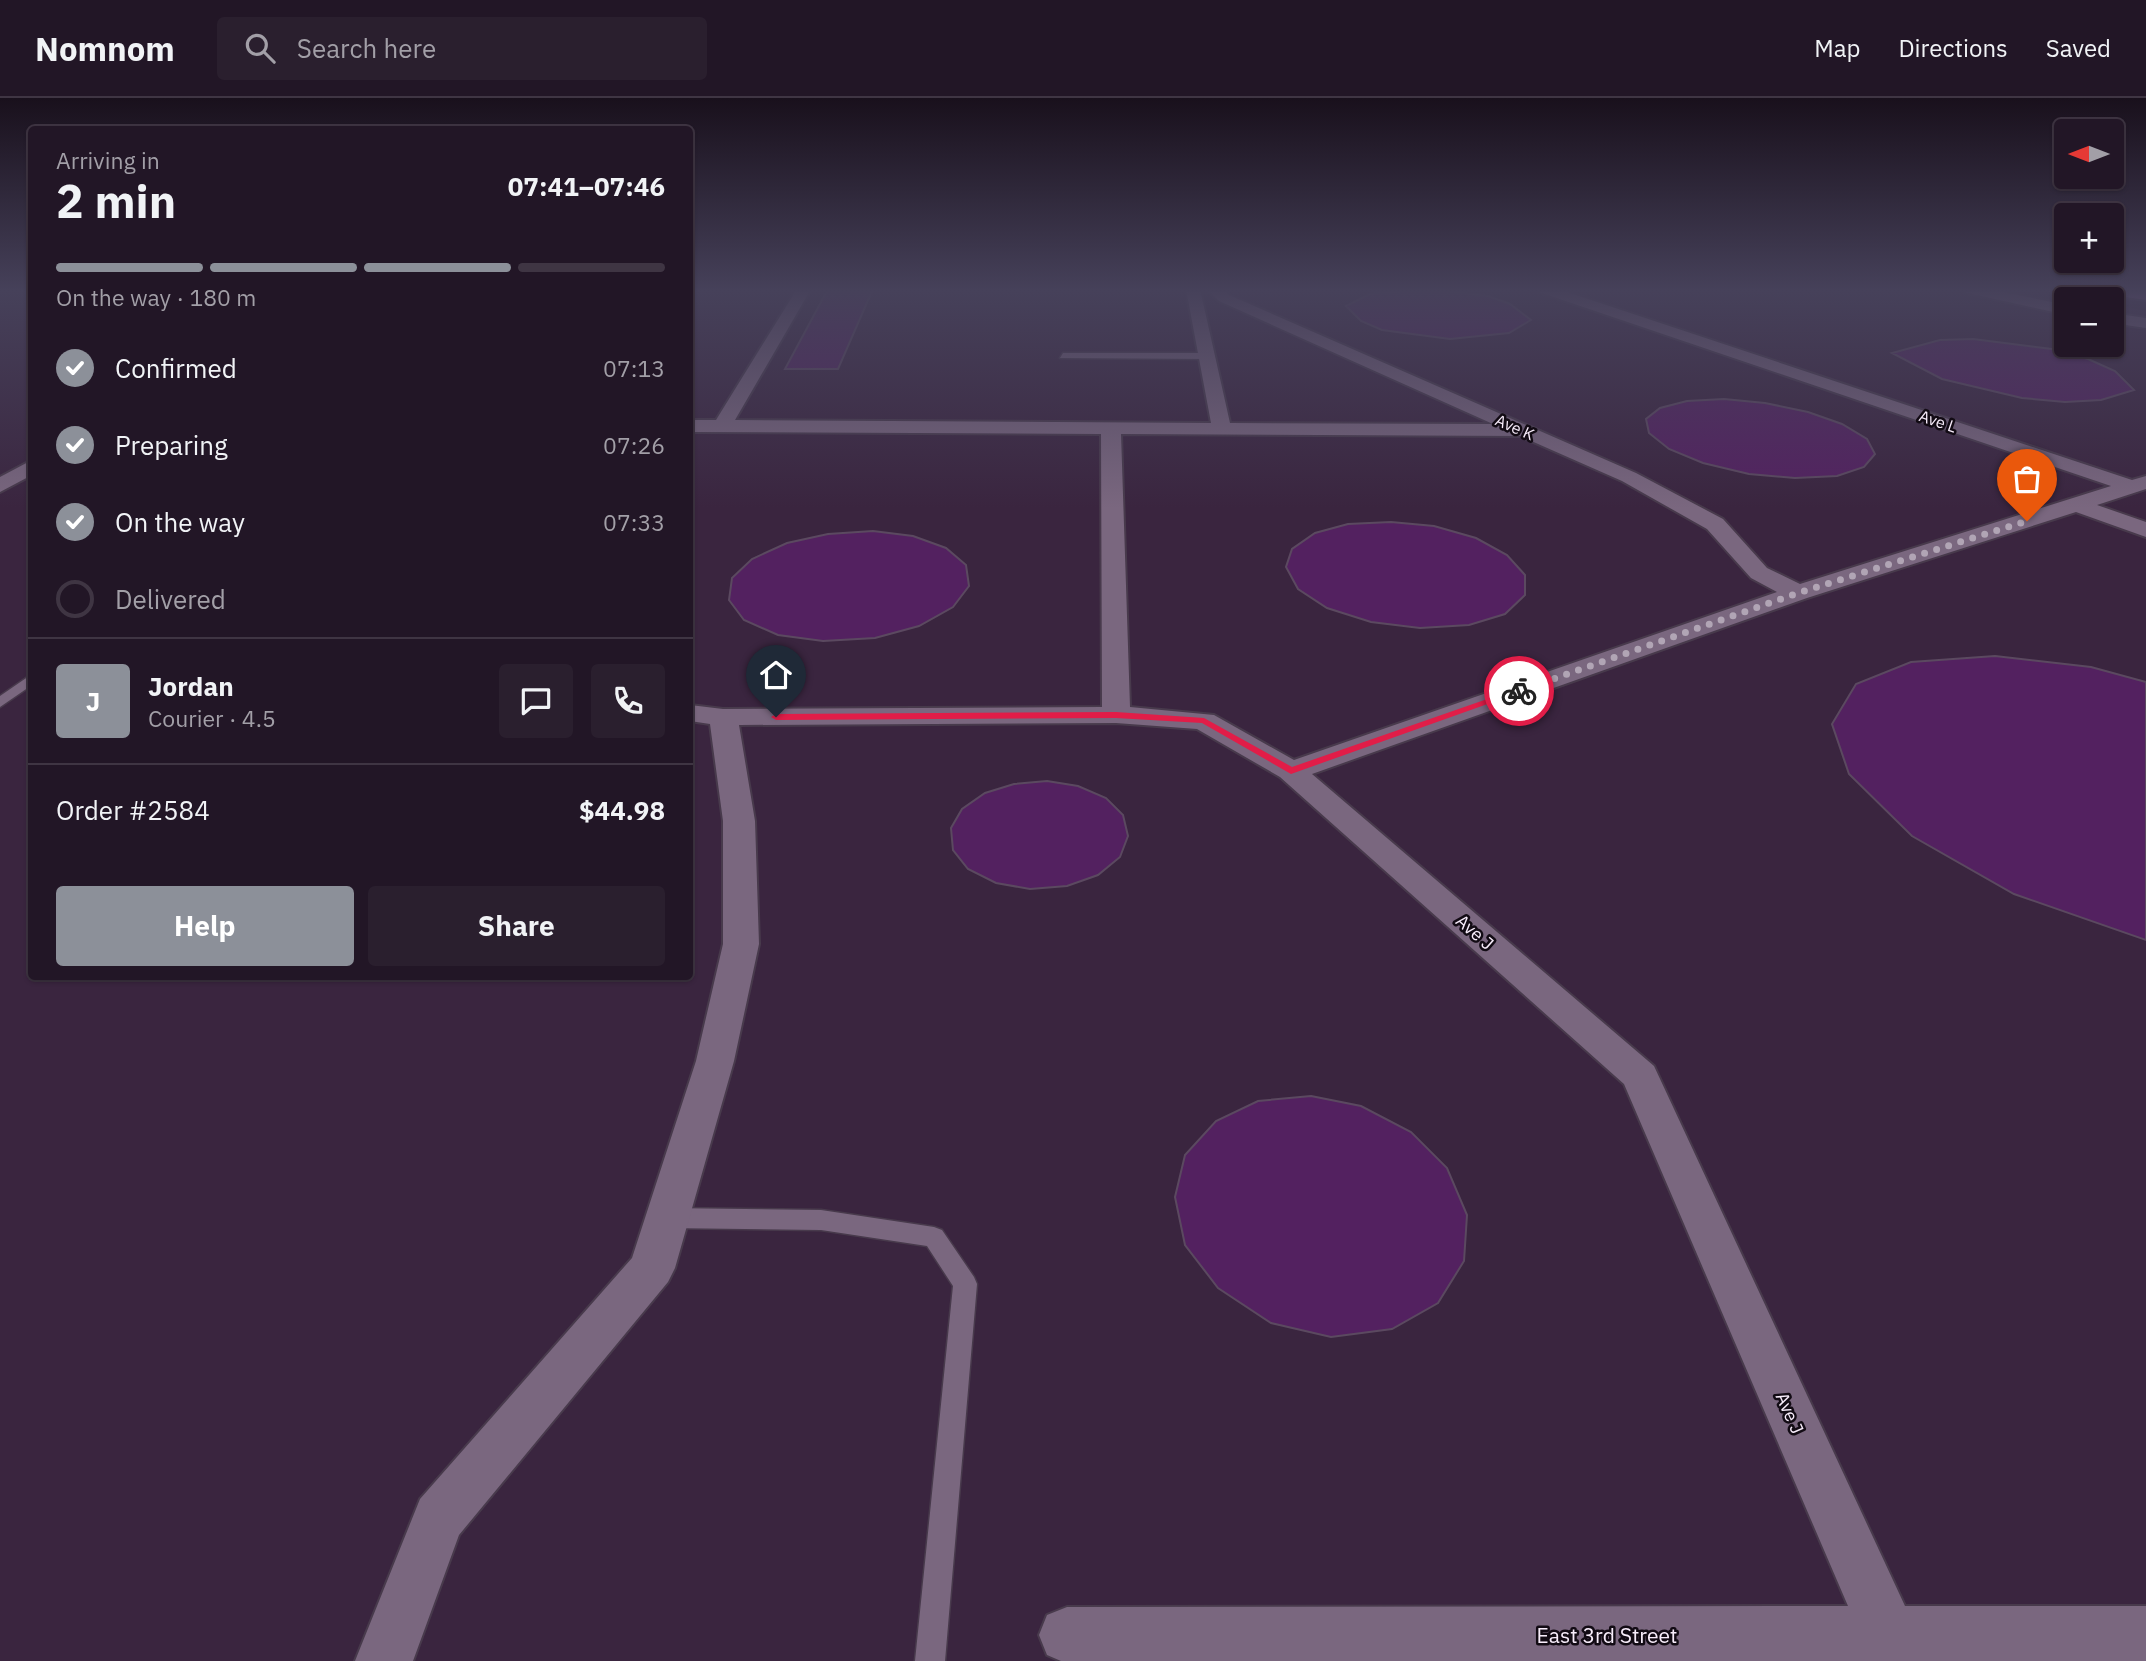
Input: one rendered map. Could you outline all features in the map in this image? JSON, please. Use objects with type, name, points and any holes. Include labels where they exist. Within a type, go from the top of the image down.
[{"type":"street","points":[[722,426],[760,362]]},
{"type":"street","points":[[1208,362],[1221,427]]},
{"type":"street","name":"Ave K","points":[[1368,362],[1629,477],[1715,524],[1759,573],[1798,593]]},
{"type":"street","name":"Ave L","points":[[1767,362],[2139,484]]},
{"type":"street","points":[[693,426],[1522,430]]},
{"type":"street","points":[[1111,429],[1116,715]]},
{"type":"street","points":[[0,486],[28,468]]},
{"type":"street","points":[[1291,771],[1798,593],[2139,484]]},
{"type":"street","points":[[2078,505],[2146,530]]},
{"type":"street","points":[[384,1661],[439,1518],[652,1268],[715,1061],[741,944],[739,821],[706,715]]},
{"type":"street","name":"Ave J","points":[[706,715],[1116,715],[1204,721],[1291,771],[1640,1076],[1896,1648]]},
{"type":"street","name":"East 3rd Street","points":[[1068,1635],[1896,1648],[2146,1634]]},
{"type":"lane","points":[[0,703],[28,681]]},
{"type":"lane","points":[[667,1219],[821,1220],[934,1237],[965,1284],[930,1661]]},
{"type":"shaded area","points":[[0,362],[28,362],[28,980],[693,980],[693,362],[2146,362],[2146,1661],[0,1661]]},
{"type":"building","points":[[789,362],[841,362],[838,369],[785,369]]},
{"type":"building","points":[[1909,362],[2095,362],[2115,371],[2134,390],[2101,400],[2065,402],[2022,398],[1942,379]]},
{"type":"building","points":[[1724,399],[1765,403],[1808,412],[1842,424],[1867,439],[1875,454],[1864,467],[1837,476],[1795,478],[1749,474],[1703,463],[1669,449],[1649,433],[1646,419],[1660,408],[1687,401]]},
{"type":"building","points":[[1391,522],[1434,526],[1476,538],[1507,555],[1525,575],[1525,595],[1505,614],[1469,625],[1420,628],[1371,622],[1327,608],[1298,589],[1286,567],[1292,549],[1315,533],[1348,524]]},
{"type":"building","points":[[873,531],[913,536],[946,548],[966,565],[969,586],[953,607],[919,626],[875,638],[823,641],[778,635],[744,620],[729,600],[732,578],[752,559],[787,543],[828,534]]},
{"type":"building","points":[[1995,656],[2091,667],[2146,682],[2146,940],[2014,894],[1912,836],[1849,774],[1832,724],[1856,684],[1911,662]]},
{"type":"building","points":[[1047,781],[1078,786],[1106,798],[1123,815],[1128,836],[1120,857],[1098,875],[1067,886],[1030,889],[996,883],[968,869],[953,850],[951,828],[962,809],[985,793],[1014,784]]},
{"type":"building","points":[[1311,1096],[1361,1106],[1411,1132],[1447,1168],[1467,1215],[1464,1261],[1438,1303],[1392,1329],[1331,1337],[1271,1323],[1218,1288],[1185,1245],[1175,1197],[1185,1155],[1216,1121],[1258,1101]]},
{"type":"way so far","points":[[1519,691],[1798,593],[2027,521]]},
{"type":"route","points":[[776,717],[1116,715],[1204,721],[1291,771],[1519,691]]}]
